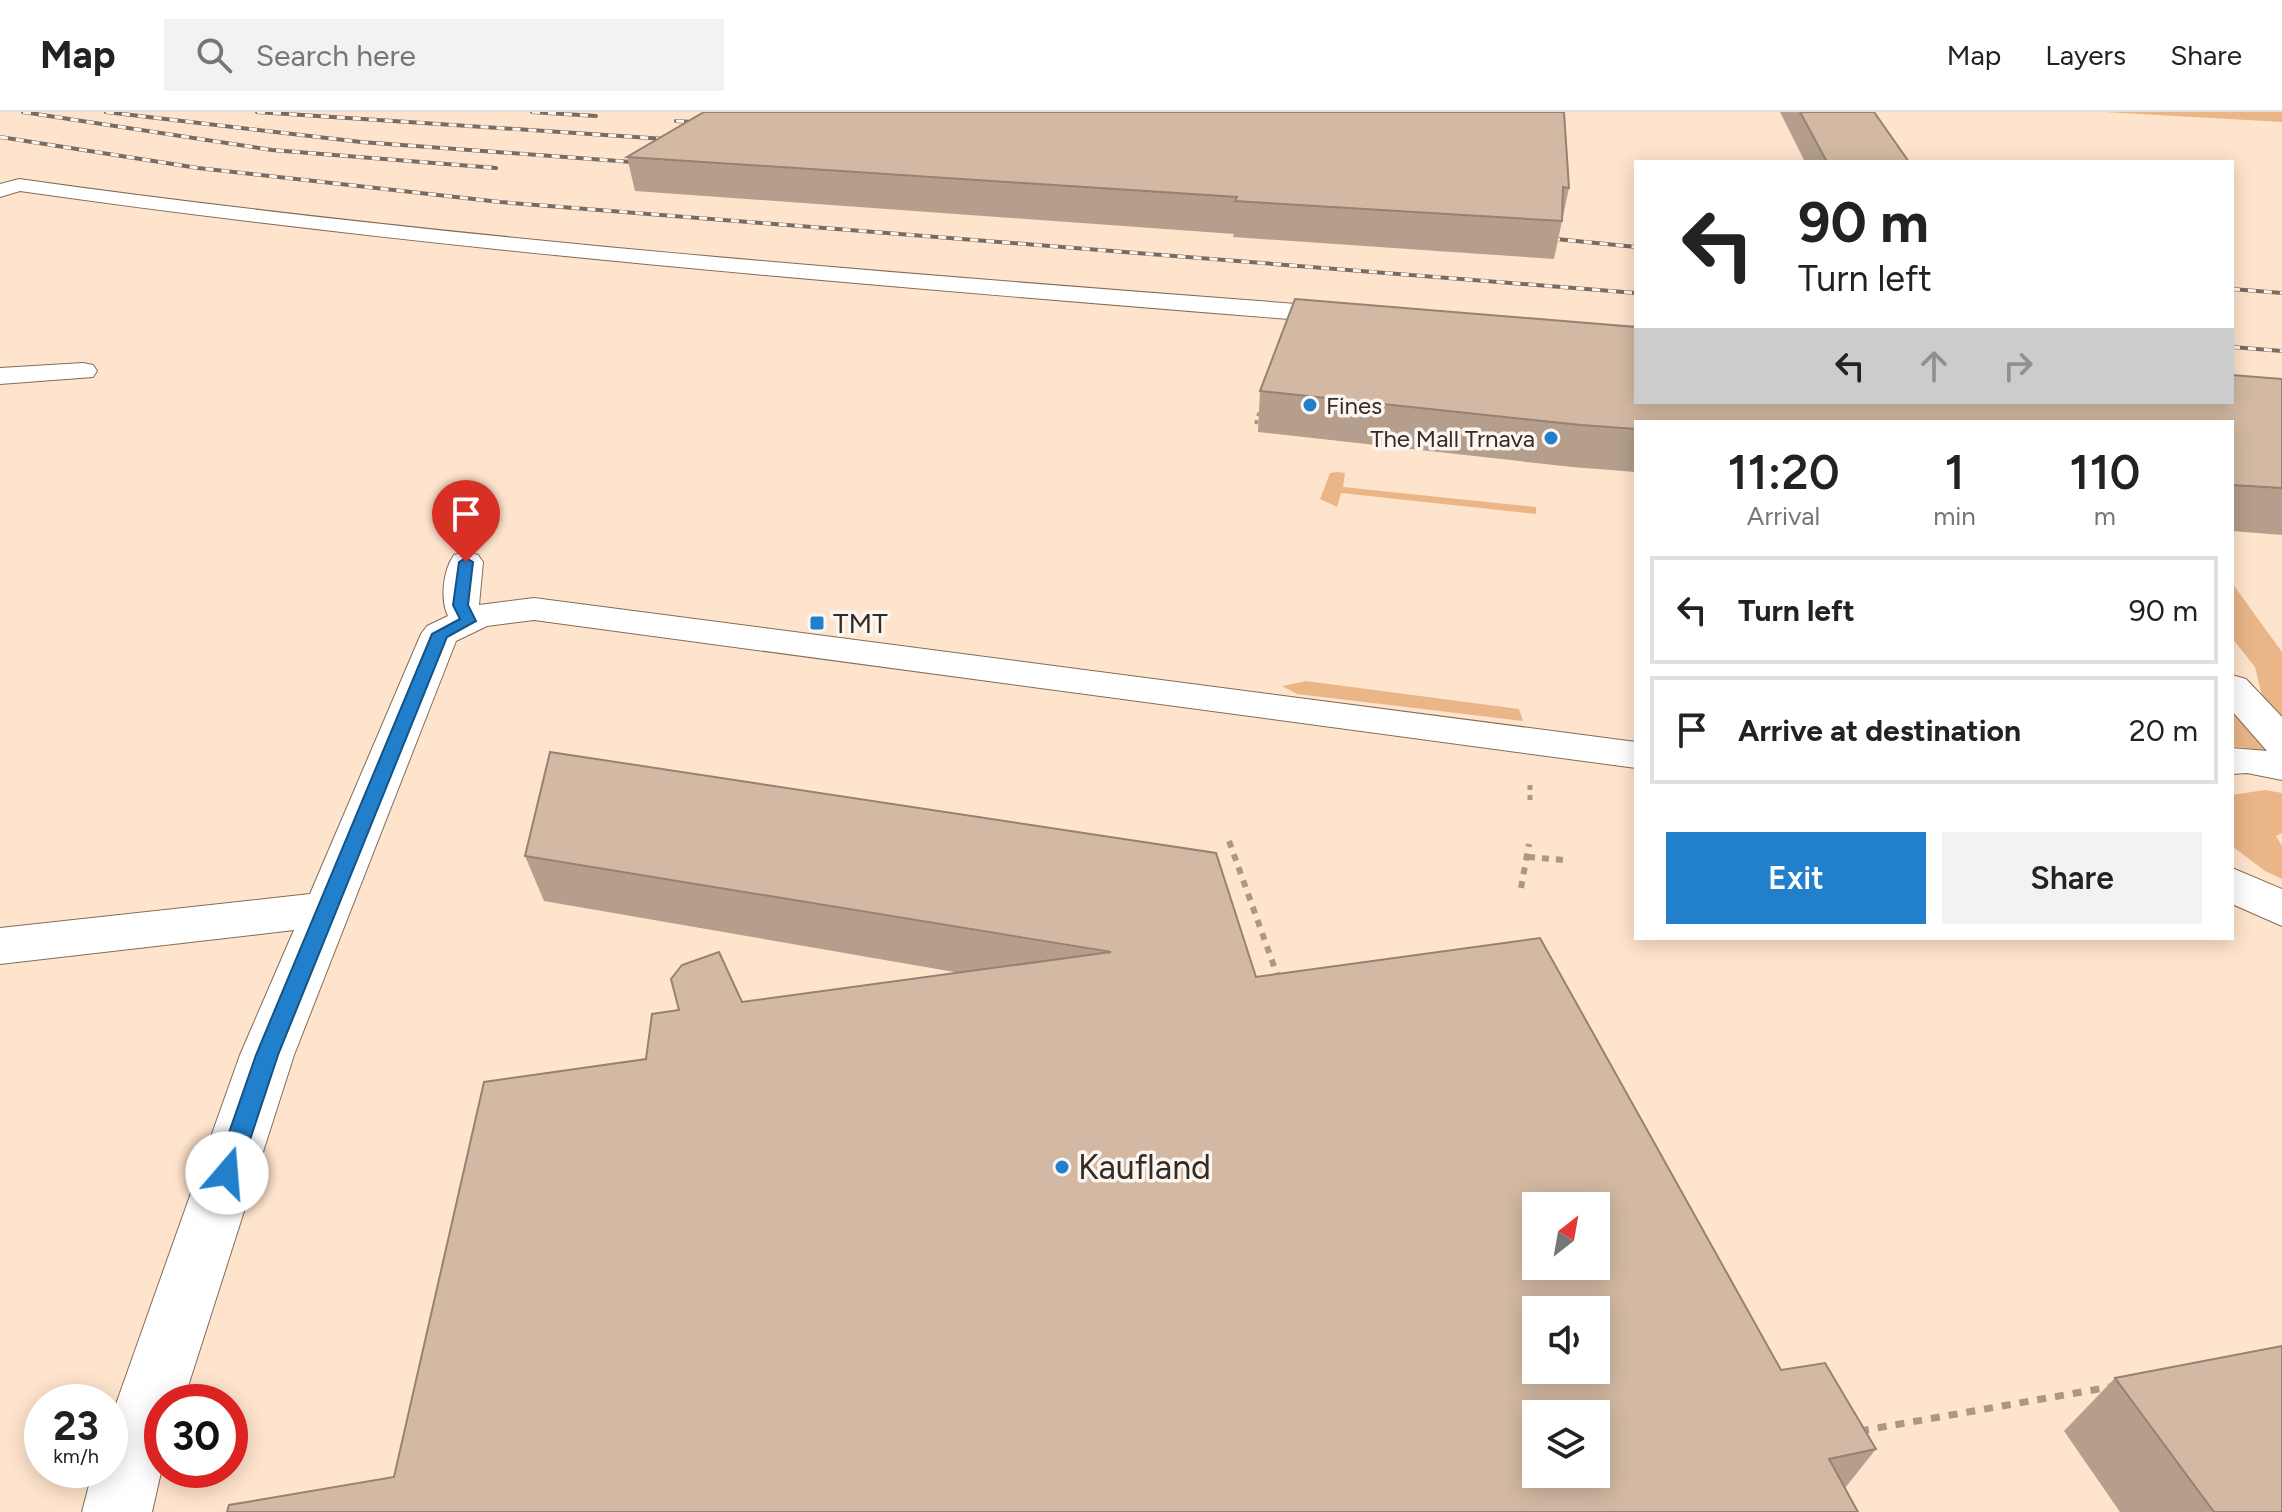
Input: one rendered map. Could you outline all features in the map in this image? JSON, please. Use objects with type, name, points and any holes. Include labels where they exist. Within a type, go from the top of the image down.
[{"type":"street","points":[[6,186],[420,238],[1365,318]]},
{"type":"street","points":[[0,376],[83,371]]},
{"type":"street","points":[[117,1497],[267,1055],[328,909],[454,627],[461,605],[466,562]]},
{"type":"street","points":[[454,627],[479,616],[534,609],[1634,755]]},
{"type":"street","points":[[2234,689],[2282,742]]},
{"type":"street","points":[[2234,761],[2247,760],[2282,767]]},
{"type":"street","points":[[2234,885],[2282,909]]},
{"type":"street","points":[[0,946],[328,909]]},
{"type":"path","points":[[1256,424],[1261,409]]},
{"type":"path","points":[[1229,841],[1281,986]]},
{"type":"path","points":[[1521,888],[1529,844]]},
{"type":"path","points":[[1528,857],[1564,860]]},
{"type":"path","points":[[1859,1431],[2116,1386]]},
{"type":"shaded area","points":[[2104,112],[2282,112],[2282,122]]},
{"type":"shaded area","points":[[1330,473],[1345,473],[1343,487],[1536,507],[1536,514],[1341,493],[1337,507],[1320,499]]},
{"type":"shaded area","points":[[2234,586],[2282,652],[2282,723],[2264,704],[2255,667],[2234,641]]},
{"type":"shaded area","points":[[1306,681],[1519,709],[1523,721],[1297,694],[1282,686]]},
{"type":"shaded area","points":[[2234,711],[2268,751],[2234,746]]},
{"type":"shaded area","points":[[2265,790],[2282,793],[2282,833],[2276,836],[2282,846],[2282,879],[2265,871],[2234,848],[2234,795]]},
{"type":"building","points":[[704,112],[1564,112],[1569,188],[1563,187],[1562,221],[627,157]]},
{"type":"building","points":[[1800,112],[1874,112],[1908,160],[1826,160]]},
{"type":"building","name":"The Mall Trnava","points":[[1295,299],[1634,327],[1634,404],[2234,404],[2234,375],[2282,379],[2282,488],[2234,485],[2234,420],[1634,420],[1634,429],[1260,391]]},
{"type":"building","name":"Kaufland","points":[[550,752],[1216,853],[1256,977],[1540,938],[1781,1370],[1825,1363],[1876,1449],[1829,1459],[1858,1512],[227,1512],[229,1505],[394,1477],[484,1082],[646,1059],[652,1014],[679,1010],[671,979],[682,965],[719,952],[742,1002],[1111,952],[525,856]]},
{"type":"building","points":[[2282,1346],[2282,1512],[2214,1512],[2115,1378]]},
{"type":"railway","points":[[23,112],[272,150],[496,168]]},
{"type":"railway","points":[[106,112],[361,142],[632,162]]},
{"type":"railway","points":[[257,112],[680,140]]},
{"type":"railway","points":[[532,112],[596,116]]},
{"type":"railway","points":[[676,121],[708,123]]},
{"type":"railway","points":[[0,137],[198,168],[500,202],[1634,293]]},
{"type":"railway","points":[[1536,237],[1634,247]]},
{"type":"railway","points":[[2234,289],[2282,293]]},
{"type":"railway","points":[[2234,347],[2282,351]]},
{"type":"place","name":"Fines","points":[[1310,405]]},
{"type":"place","name":"The Mall Trnava","points":[[1551,438]]},
{"type":"place","name":"TMT","points":[[817,623]]},
{"type":"place","name":"Kaufland","points":[[1062,1167]]},
{"type":"route","points":[[227,1173],[267,1055],[440,634],[469,621],[461,605],[466,562]]}]
